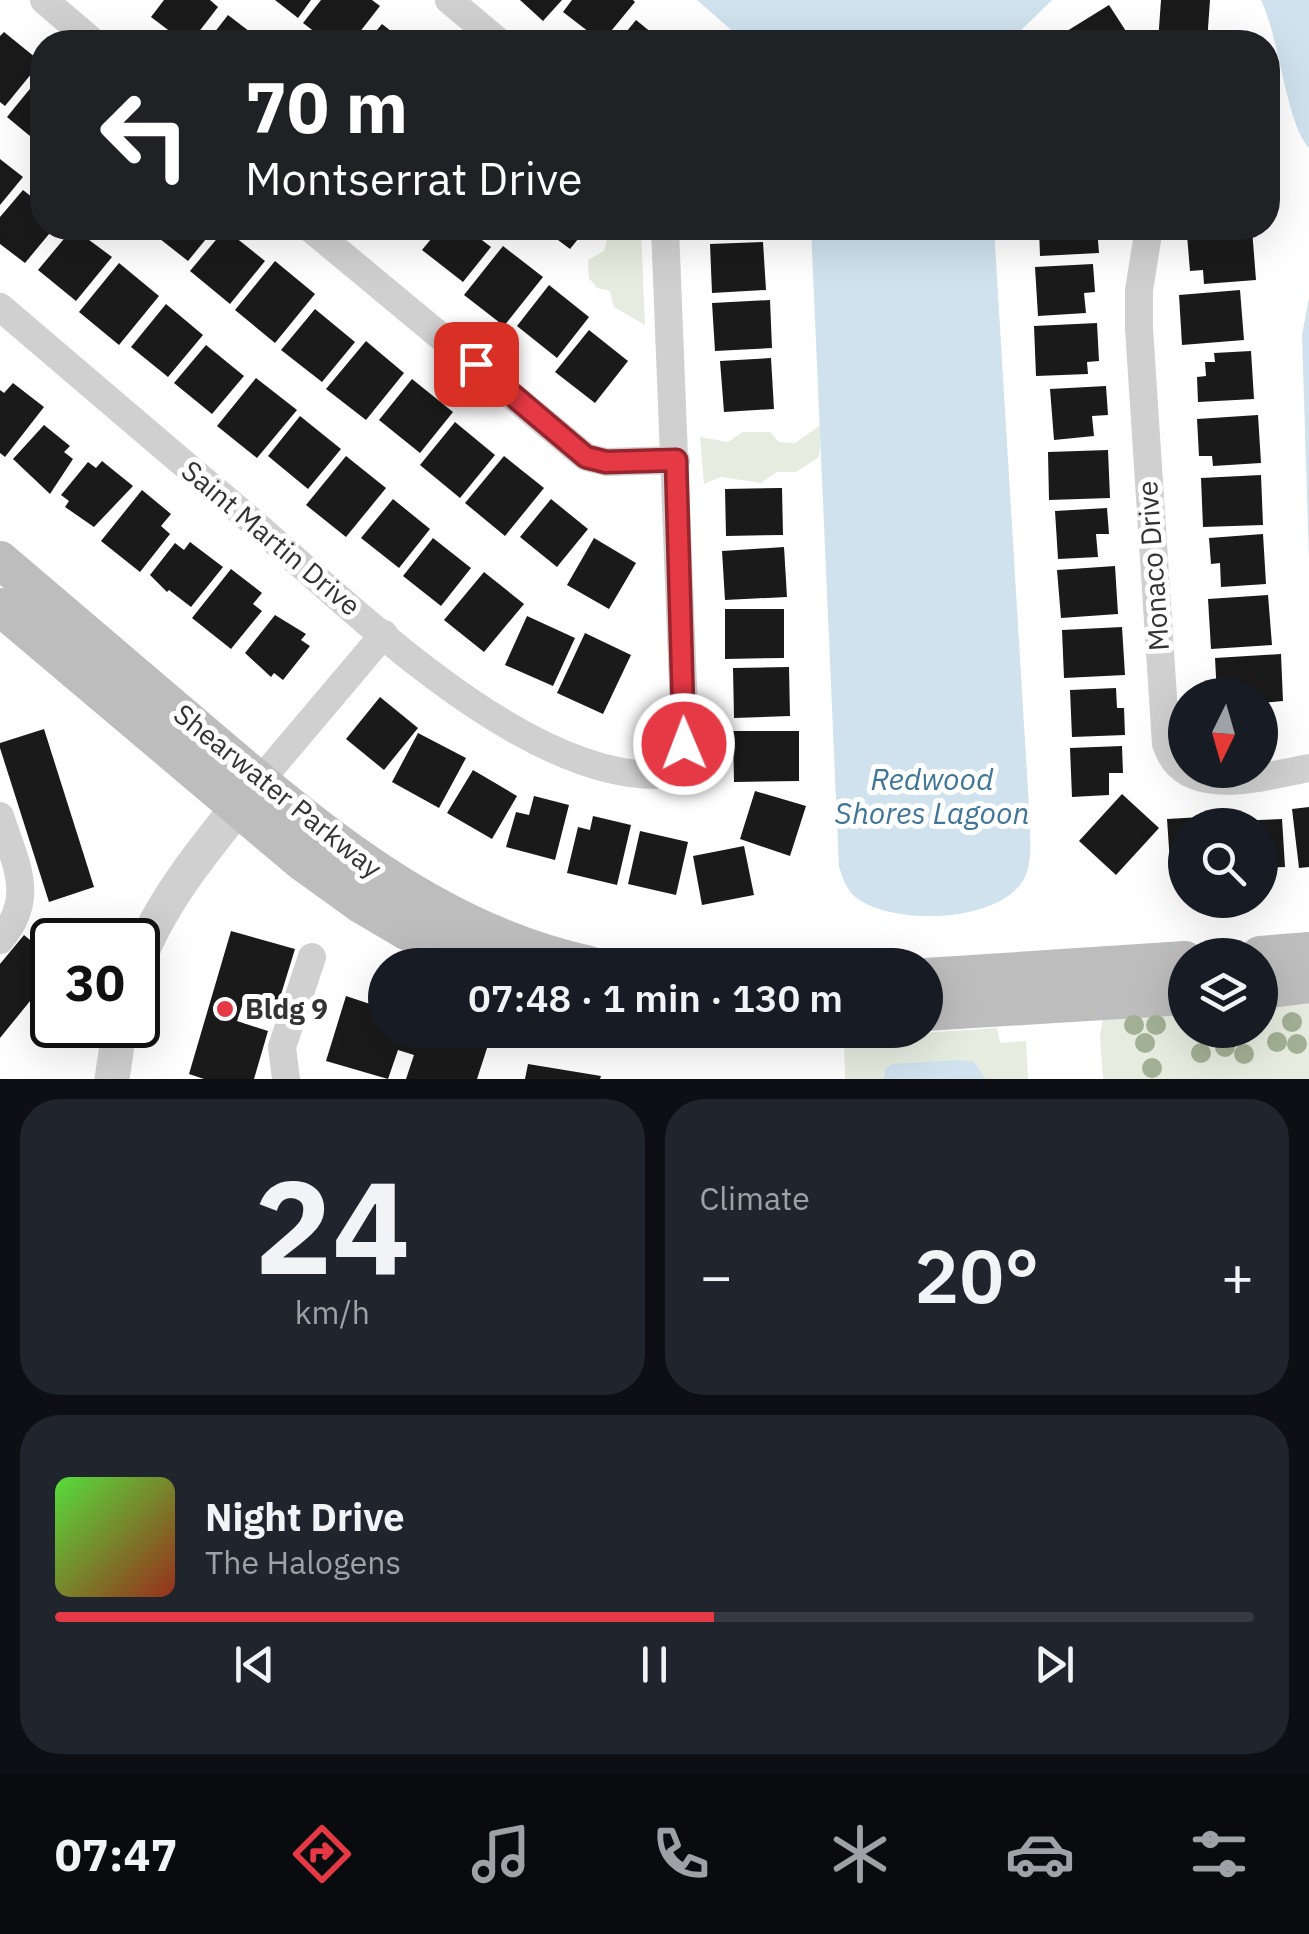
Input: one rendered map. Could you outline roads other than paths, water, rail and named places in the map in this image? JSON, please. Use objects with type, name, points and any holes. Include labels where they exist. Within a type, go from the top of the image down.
[{"type":"main road","name":"Shearwater Parkway","points":[[0,560],[362,905],[448,948]]},
{"type":"main road","name":"Shearwater Parkway","points":[[0,608],[248,796],[396,885],[507,939],[536,948]]},
{"type":"main road","points":[[1278,953],[1309,950]]},
{"type":"main road","points":[[943,976],[1168,961]]},
{"type":"main road","points":[[1278,988],[1309,984]]},
{"type":"main road","points":[[943,1011],[1168,997]]},
{"type":"street","points":[[44,0],[79,30]]},
{"type":"street","points":[[449,0],[485,30]]},
{"type":"street","points":[[324,240],[586,457],[606,462],[676,460],[666,240]]},
{"type":"street","name":"Monaco Drive","points":[[1146,240],[1138,290],[1166,744],[1178,766],[1198,779],[1229,780],[1309,768]]},
{"type":"street","name":"Saint Martin Drive","points":[[0,307],[384,634],[474,704],[556,750],[639,774],[658,775],[674,767],[682,754],[685,736],[676,460]]},
{"type":"street","points":[[157,918],[212,837],[384,634]]},
{"type":"street","points":[[0,816],[17,866],[21,895],[16,920],[0,940]]},
{"type":"street","points":[[286,1079],[282,1048],[312,958]]},
{"type":"street","points":[[112,1079],[117,1048]]},
{"type":"water","points":[[697,0],[1052,0],[1021,30],[731,30]]},
{"type":"water","points":[[1261,0],[1309,0],[1309,148],[1294,120],[1280,64],[1280,30],[1271,30]]},
{"type":"water","name":"Redwood Shores Lagoon","points":[[812,240],[995,240],[1029,807],[1028,869],[1012,893],[993,904],[970,912],[917,916],[869,905],[853,895],[839,867]]},
{"type":"water","points":[[1309,298],[1309,560],[1302,335]]},
{"type":"water","points":[[974,1062],[986,1079],[883,1079],[885,1069],[892,1064]]},
{"type":"place","name":"Bldg 9","points":[[225,1009]]}]
